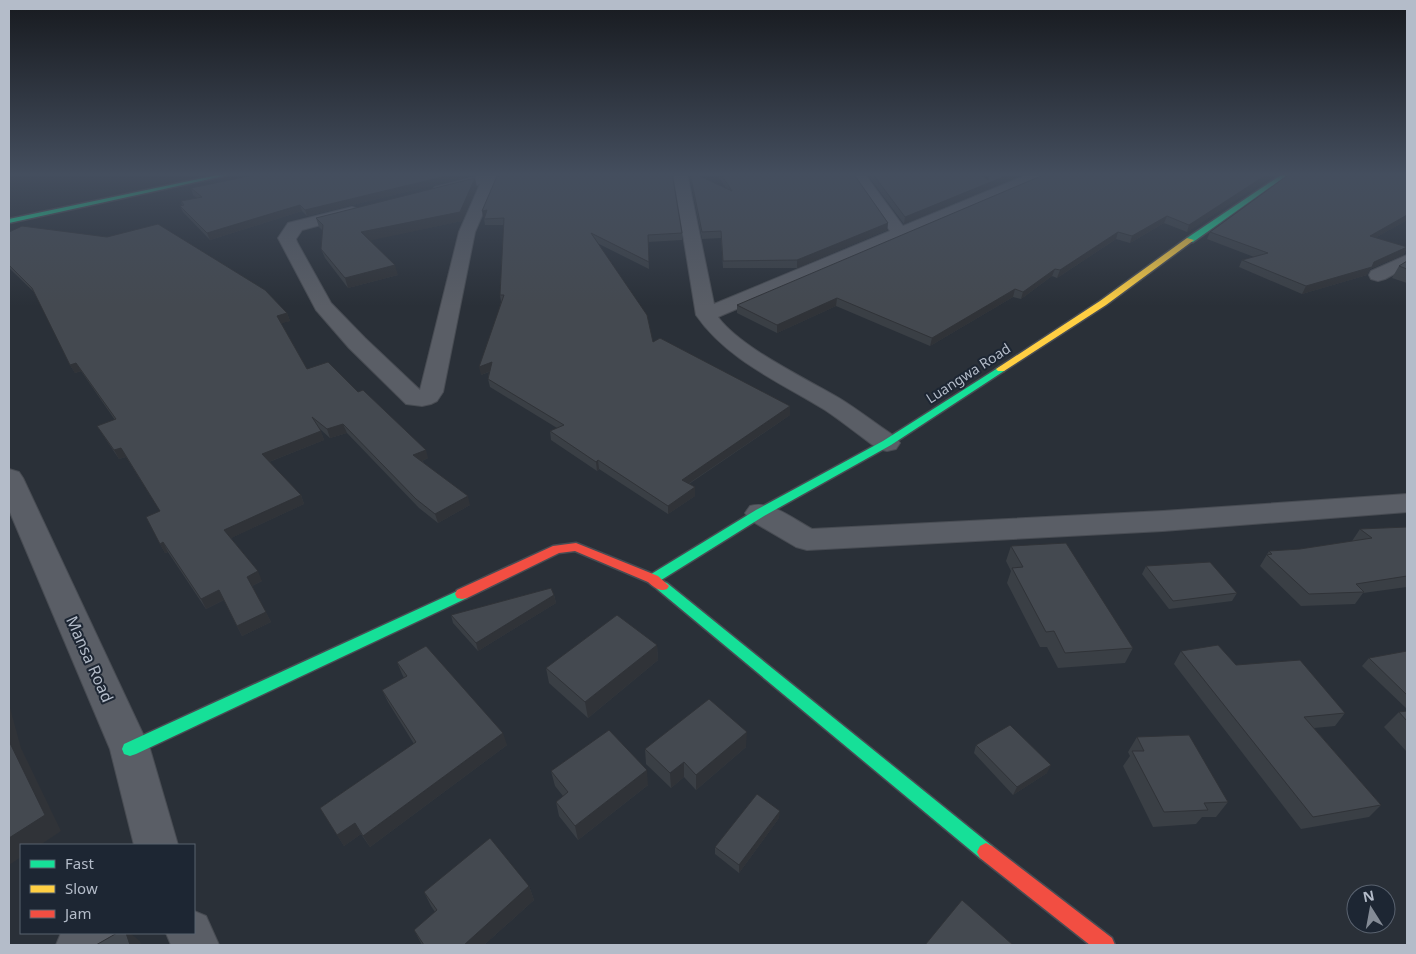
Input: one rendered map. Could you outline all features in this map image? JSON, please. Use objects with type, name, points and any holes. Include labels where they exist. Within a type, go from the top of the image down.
[{"type":"street","points":[[9,221],[25,218]]},
{"type":"street","points":[[331,218],[294,227],[288,242],[323,306],[415,399],[429,396],[431,392],[467,232],[473,218]]},
{"type":"street","points":[[688,218],[706,315],[710,323],[736,345],[836,407],[887,443]]},
{"type":"street","points":[[888,218],[900,234]]},
{"type":"street","points":[[706,315],[939,218]]},
{"type":"street","name":"Luangwa Road","points":[[653,579],[760,513],[887,443],[1104,303],[1221,218]]},
{"type":"street","points":[[1378,275],[1407,260]]},
{"type":"street","name":"Mansa Road","points":[[9,478],[130,749],[156,844]]},
{"type":"street","points":[[760,513],[807,540],[1163,521],[1407,503]]},
{"type":"street","points":[[130,749],[557,550],[576,547],[653,579],[963,833],[1106,945]]},
{"type":"street","points":[[80,945],[96,934]]},
{"type":"building","points":[[192,218],[258,218],[207,233]]},
{"type":"building","points":[[316,218],[433,218],[361,232],[395,265],[345,278],[321,249],[323,225]]},
{"type":"building","points":[[484,218],[679,218],[682,233],[648,235],[649,262],[591,233],[647,315],[653,342],[660,338],[790,406],[682,480],[695,487],[668,506],[598,460],[596,462],[550,431],[564,425],[488,379],[492,362],[479,367],[504,295],[500,295],[504,218],[484,219]]},
{"type":"building","points":[[699,218],[884,218],[888,223],[797,260],[723,261],[721,231],[702,232]]},
{"type":"building","points":[[943,218],[1164,218],[1132,236],[1118,232],[1060,270],[1055,269],[1023,292],[1015,289],[932,338],[837,298],[777,325],[737,305]]},
{"type":"building","points":[[1171,218],[1201,218],[1189,225]]},
{"type":"building","points":[[1230,218],[1403,218],[1370,236],[1407,247],[1374,262],[1372,267],[1306,286],[1242,260],[1268,253],[1210,232]]},
{"type":"building","points":[[158,224],[265,290],[287,313],[277,316],[307,369],[328,362],[358,392],[363,390],[426,450],[413,455],[468,496],[435,514],[416,499],[343,424],[327,429],[312,417],[321,431],[262,454],[301,495],[224,530],[258,571],[247,577],[266,612],[237,626],[219,590],[201,599],[163,542],[160,544],[146,517],[160,511],[121,448],[114,450],[97,426],[116,419],[76,363],[70,365],[32,288],[9,265],[9,232],[22,226],[107,237]]},
{"type":"building","points":[[1407,261],[1407,269],[1399,266]]},
{"type":"building","points":[[1407,527],[1407,576],[1356,584],[1364,592],[1309,594],[1267,555],[1272,554],[1269,551],[1300,549],[1372,538],[1360,529]]},
{"type":"building","points":[[1066,543],[1133,648],[1065,653],[1054,631],[1046,632],[1012,568],[1023,567],[1011,546]]},
{"type":"building","points":[[1210,562],[1237,593],[1173,601],[1146,566]]},
{"type":"building","points":[[551,588],[554,595],[476,643],[451,615]]},
{"type":"building","points":[[617,615],[657,645],[585,702],[546,668]]},
{"type":"building","points":[[1218,645],[1236,665],[1300,660],[1345,713],[1304,717],[1381,805],[1313,817],[1181,651]]},
{"type":"building","points":[[426,646],[503,733],[363,836],[355,823],[337,835],[320,808],[416,742],[382,690],[407,676],[397,662]]},
{"type":"building","points":[[1407,651],[1407,695],[1369,658]]},
{"type":"building","points":[[709,699],[747,732],[696,775],[684,762],[670,773],[645,749]]},
{"type":"building","points":[[1407,711],[1407,721],[1399,712]]},
{"type":"building","points":[[1010,725],[1051,765],[1017,787],[976,745]]},
{"type":"building","points":[[609,730],[647,770],[575,826],[556,802],[568,792],[551,771]]},
{"type":"building","points":[[1189,735],[1228,802],[1204,803],[1208,810],[1164,812],[1132,751],[1144,751],[1137,737]]},
{"type":"building","points":[[9,741],[45,815],[9,838]]},
{"type":"building","points":[[757,794],[780,811],[739,865],[715,847]]},
{"type":"building","points":[[490,838],[529,886],[464,945],[424,945],[414,930],[437,910],[424,892]]},
{"type":"building","points":[[962,900],[1013,945],[925,945]]},
{"type":"building","points":[[115,934],[126,934],[130,945],[96,945]]},
{"type":"traffic: fast","points":[[9,221],[25,218]]},
{"type":"traffic: fast","points":[[1190,240],[1223,218]]},
{"type":"traffic: fast","points":[[653,579],[760,513],[887,443],[1001,369]]},
{"type":"traffic: fast","points":[[662,586],[986,852]]},
{"type":"traffic: fast","points":[[130,749],[462,594]]},
{"type":"traffic: slow","points":[[1001,369],[1103,303],[1190,240]]},
{"type":"traffic: jam","points":[[462,594],[557,549],[576,547],[653,579],[662,586]]},
{"type":"traffic: jam","points":[[986,852],[1105,945]]}]
